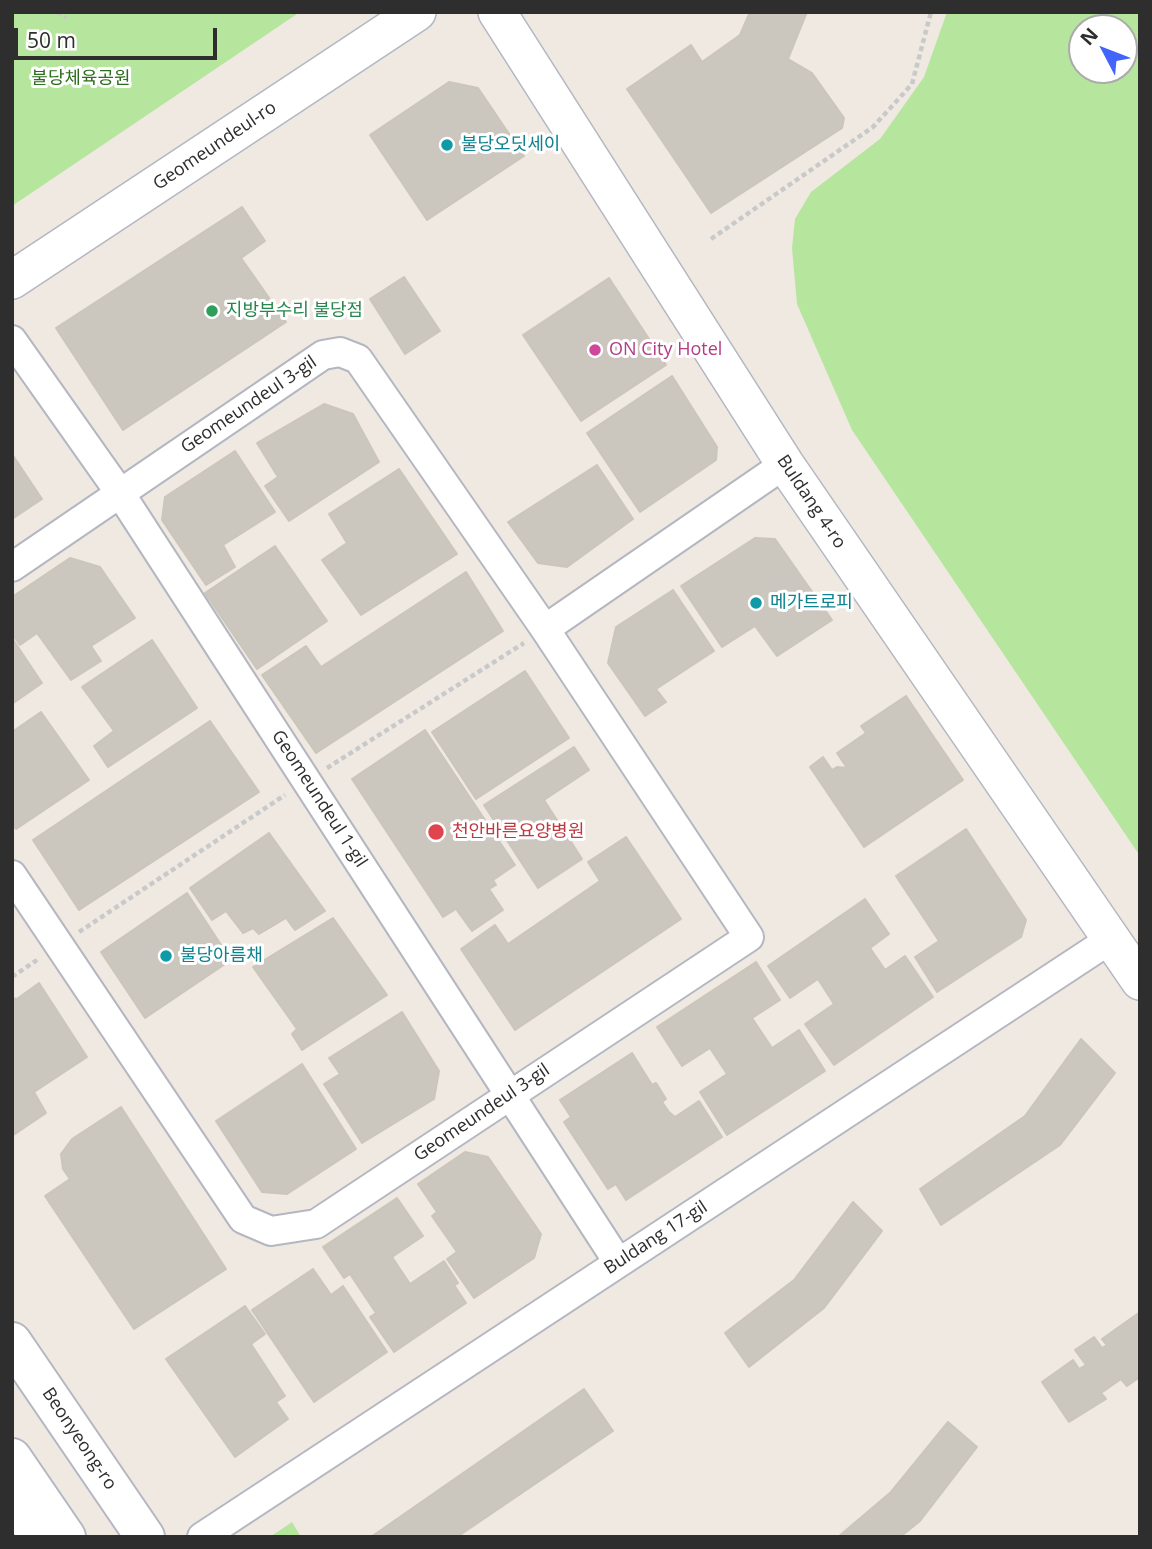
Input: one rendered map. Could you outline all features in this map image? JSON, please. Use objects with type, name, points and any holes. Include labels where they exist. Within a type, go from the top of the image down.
[{"type":"main road","name":"Beonyeong-ro","points":[[12,1342],[145,1537]]},
{"type":"main road","points":[[12,1458],[66,1537]]},
{"type":"street","name":"Geomeundeul-ro","points":[[12,281],[417,12]]},
{"type":"street","name":"Buldang 4-ro","points":[[497,12],[785,464],[1140,981]]},
{"type":"street","name":"Geomeundeul 1-gil","points":[[12,340],[120,493],[618,1262]]},
{"type":"street","name":"Geomeundeul 3-gil","points":[[12,567],[323,355],[340,352],[358,359],[545,629],[749,937],[316,1224],[271,1231],[243,1219],[12,875]]},
{"type":"street","points":[[545,629],[785,464]]},
{"type":"street","name":"Buldang 17-gil","points":[[202,1537],[1111,939]]},
{"type":"street","points":[[12,1505],[33,1537]]},
{"type":"path","points":[[57,12],[66,18]]},
{"type":"path","points":[[711,239],[873,127],[912,84],[931,12]]},
{"type":"green space","name":"불당체육공원","points":[[12,12],[300,12],[12,206]]},
{"type":"green space","points":[[947,12],[1140,12],[1140,856],[852,430],[797,304],[792,248],[795,219],[811,192],[880,139],[924,77]]},
{"type":"green space","points":[[292,1522],[301,1537],[270,1537]]},
{"type":"building","points":[[750,12],[807,12],[788,59],[812,73],[844,118],[842,128],[711,213],[627,89],[691,45],[702,62],[740,35]]},
{"type":"building","name":"불당오딧세이","points":[[449,82],[478,88],[524,156],[427,220],[370,135]]},
{"type":"building","points":[[242,207],[265,241],[241,258],[286,322],[123,430],[56,328]]},
{"type":"building","points":[[404,277],[440,331],[405,354],[370,299]]},
{"type":"building","name":"ON City Hotel","points":[[609,278],[666,365],[581,421],[523,335]]},
{"type":"building","points":[[672,376],[717,447],[716,460],[640,512],[587,433]]},
{"type":"building","points":[[324,404],[353,414],[379,462],[289,521],[265,486],[278,477],[257,443]]},
{"type":"building","points":[[235,451],[275,512],[223,545],[235,567],[206,585],[162,520],[165,497]]},
{"type":"building","points":[[12,454],[42,499],[12,519]]},
{"type":"building","points":[[597,465],[633,519],[567,567],[538,563],[508,522]]},
{"type":"building","points":[[399,469],[457,554],[361,615],[322,560],[347,543],[329,514]]},
{"type":"building","name":"메가트로피","points":[[755,538],[775,539],[832,620],[777,656],[755,626],[722,647],[681,586]]},
{"type":"building","points":[[275,546],[327,621],[257,669],[205,593]]},
{"type":"building","points":[[70,558],[100,567],[135,618],[91,646],[101,661],[71,680],[37,633],[20,645],[12,634],[12,597]]},
{"type":"building","points":[[466,572],[503,631],[316,753],[262,675],[306,646],[321,667]]},
{"type":"building","points":[[673,590],[714,651],[656,689],[666,702],[645,716],[608,663],[616,627]]},
{"type":"building","points":[[12,638],[42,683],[12,704]]},
{"type":"building","points":[[152,640],[197,708],[108,767],[94,746],[114,731],[82,687]]},
{"type":"building","points":[[525,671],[569,738],[476,799],[432,732]]},
{"type":"building","points":[[906,696],[963,780],[864,847],[810,767],[823,757],[832,770],[837,767],[847,768],[837,753],[866,733],[861,726]]},
{"type":"building","points":[[41,712],[89,780],[16,829],[12,824],[12,732]]},
{"type":"building","points":[[210,721],[259,792],[79,910],[33,840]]},
{"type":"building","points":[[425,730],[515,865],[493,880],[496,885],[489,889],[503,910],[472,931],[456,909],[443,917],[352,779]]},
{"type":"building","points":[[574,747],[589,770],[544,800],[582,859],[538,888],[484,805]]},
{"type":"building","points":[[966,829],[1026,920],[1021,937],[937,992],[915,957],[939,941],[896,876]]},
{"type":"building","points":[[269,833],[325,911],[295,930],[286,918],[259,934],[253,928],[243,933],[226,911],[212,920],[190,888]]},
{"type":"building","points":[[626,837],[681,919],[515,1030],[461,949],[495,925],[508,944],[600,881],[588,862]]},
{"type":"building","name":"불당아름채","points":[[187,893],[231,960],[145,1018],[101,952]]},
{"type":"building","points":[[865,899],[889,934],[870,948],[885,970],[905,956],[933,997],[834,1065],[805,1024],[834,1004],[818,979],[790,998],[768,966]]},
{"type":"building","points":[[333,918],[387,995],[302,1050],[292,1034],[297,1029],[253,967]]},
{"type":"building","points":[[756,962],[780,1000],[752,1018],[772,1048],[799,1030],[825,1071],[727,1135],[700,1092],[727,1074],[710,1048],[682,1066],[657,1027]]},
{"type":"building","points":[[39,983],[87,1057],[34,1092],[46,1113],[12,1136],[12,998],[17,999]]},
{"type":"building","points":[[402,1012],[439,1071],[434,1099],[362,1143],[324,1084],[340,1074],[329,1058]]},
{"type":"building","points":[[1081,1039],[1115,1073],[1060,1145],[941,1225],[920,1189],[1025,1116]]},
{"type":"building","points":[[632,1053],[652,1085],[656,1083],[666,1099],[662,1102],[669,1112],[675,1117],[699,1101],[722,1137],[626,1200],[616,1184],[608,1189],[564,1122],[571,1117],[560,1100]]},
{"type":"building","points":[[302,1064],[356,1149],[287,1194],[262,1192],[216,1121]]},
{"type":"building","points":[[121,1107],[226,1269],[134,1329],[45,1196],[70,1179],[63,1169],[61,1154],[72,1139]]},
{"type":"building","points":[[465,1152],[488,1157],[541,1234],[534,1258],[474,1298],[447,1259],[457,1252],[432,1216],[437,1212],[418,1184]]},
{"type":"building","points":[[397,1198],[423,1236],[392,1257],[410,1284],[444,1261],[458,1283],[454,1285],[466,1303],[394,1352],[370,1317],[376,1313],[350,1274],[344,1278],[323,1247]]},
{"type":"building","points":[[853,1202],[882,1231],[824,1308],[749,1367],[725,1333],[794,1280]]},
{"type":"building","points":[[313,1269],[331,1295],[343,1286],[387,1352],[314,1402],[252,1310]]},
{"type":"building","points":[[245,1306],[265,1334],[251,1344],[285,1396],[276,1402],[288,1419],[235,1457],[166,1359]]},
{"type":"building","points":[[1140,1312],[1140,1377],[1127,1386],[1121,1379],[1101,1393],[1106,1399],[1069,1422],[1042,1382],[1073,1360],[1079,1369],[1086,1365],[1075,1350],[1094,1337],[1102,1348],[1107,1345],[1102,1339]]},
{"type":"building","points":[[584,1389],[613,1431],[457,1537],[371,1537]]},
{"type":"building","points":[[948,1422],[977,1447],[920,1521],[900,1537],[838,1537],[891,1492]]},
{"type":"place","name":"불당오딧세이","points":[[447,145]]},
{"type":"place","name":"지방부수리 불당점","points":[[212,311]]},
{"type":"place","name":"ON City Hotel","points":[[595,350]]},
{"type":"place","name":"메가트로피","points":[[756,603]]},
{"type":"place","name":"천안바른요양병원","points":[[436,832]]},
{"type":"place","name":"불당아름채","points":[[166,956]]}]
